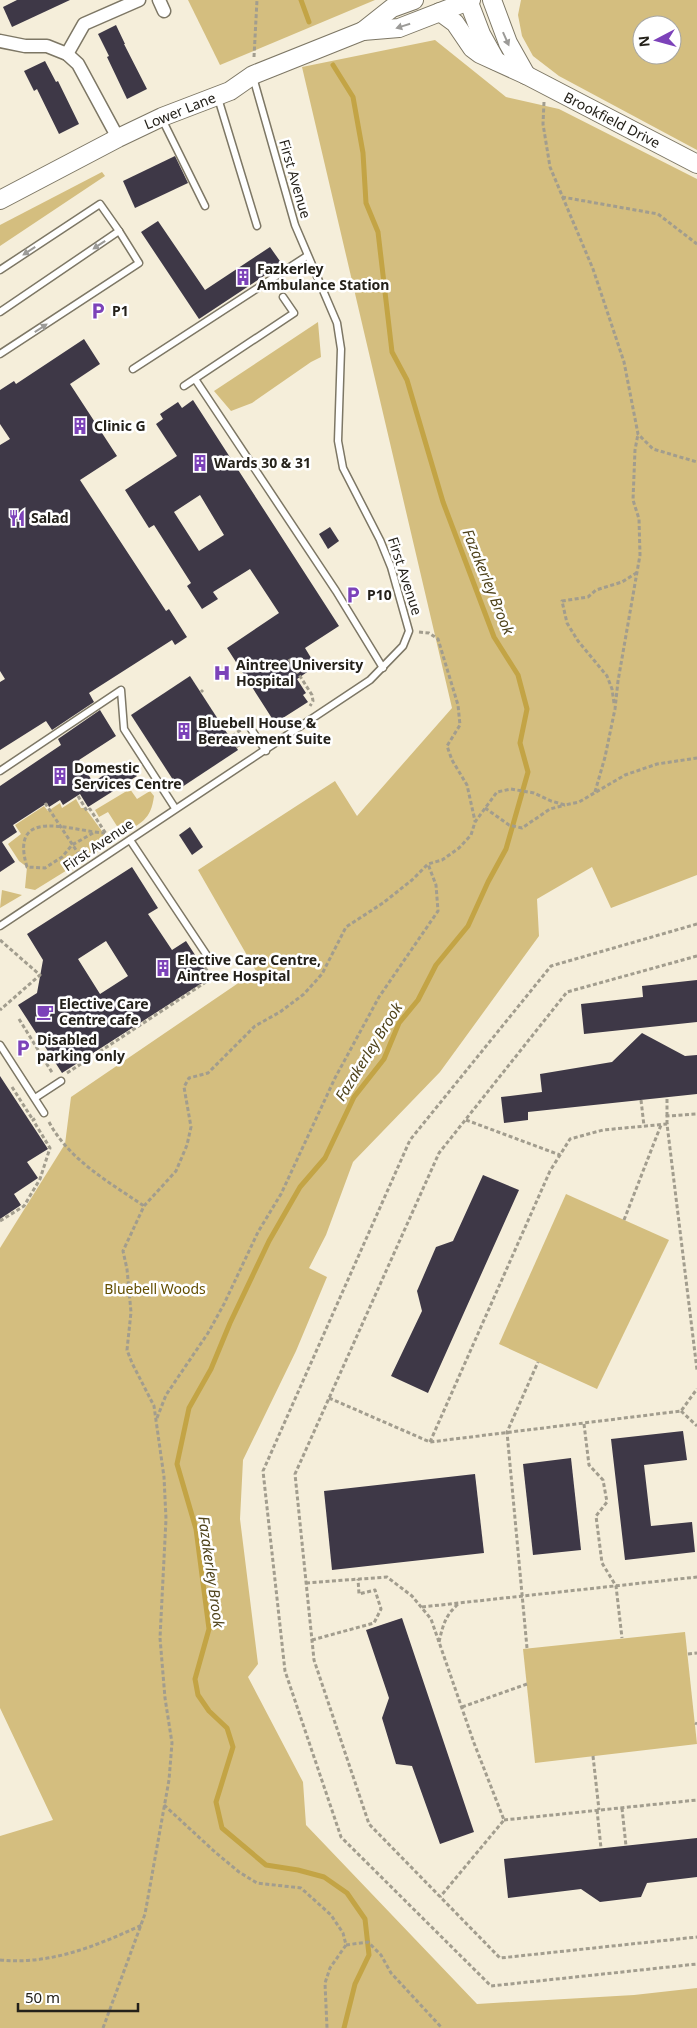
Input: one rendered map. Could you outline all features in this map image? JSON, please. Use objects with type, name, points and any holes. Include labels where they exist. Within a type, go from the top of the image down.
[{"type":"street","points":[[67,54],[84,24],[139,0]]},
{"type":"street","name":"Lower Lane","points":[[0,200],[162,117],[230,90],[253,75],[363,31],[392,8],[414,0]]},
{"type":"street","points":[[469,0],[478,27],[496,61]]},
{"type":"street","name":"Lower Lane","points":[[363,31],[399,28],[469,0]]},
{"type":"street","points":[[492,0],[508,42],[526,74]]},
{"type":"street","name":"Brookfield Drive","points":[[440,12],[455,23],[472,48],[480,54],[526,74],[697,164]]},
{"type":"street","points":[[0,41],[25,46],[47,46],[67,54],[78,64],[118,138]]},
{"type":"lane","name":"First Avenue","points":[[0,926],[175,808],[266,751],[370,680],[403,646],[409,631],[391,568],[380,540],[343,468],[338,441],[341,349],[337,323],[295,225],[253,75]]},
{"type":"lane","points":[[217,96],[257,226]]},
{"type":"lane","points":[[162,117],[205,206]]},
{"type":"lane","points":[[0,270],[100,204],[139,263],[0,354]]},
{"type":"lane","points":[[0,312],[119,232]]},
{"type":"lane","points":[[133,370],[308,256]]},
{"type":"lane","points":[[184,386],[294,313],[283,297]]},
{"type":"lane","points":[[195,379],[336,590],[383,668]]},
{"type":"lane","points":[[0,771],[121,690],[124,729],[175,808]]},
{"type":"lane","points":[[248,729],[266,751]]},
{"type":"lane","points":[[130,840],[208,957]]},
{"type":"lane","points":[[0,1045],[44,1113]]},
{"type":"lane","points":[[35,1098],[59,1081]]},
{"type":"path","points":[[253,75],[257,0]]},
{"type":"path","points":[[544,85],[543,124],[550,167],[593,269],[624,362],[638,434],[635,450],[632,500],[639,519],[640,555],[638,572],[618,680],[615,709],[605,757],[595,792]]},
{"type":"path","points":[[562,197],[658,214],[697,244]]},
{"type":"path","points":[[638,434],[653,449],[697,462]]},
{"type":"path","points":[[615,709],[612,689],[607,676],[578,641],[567,623],[562,601],[588,597],[596,590],[622,582],[638,572]]},
{"type":"path","points":[[409,631],[429,633],[438,639],[441,647],[458,705],[460,725],[447,746],[452,760],[467,785],[475,822]]},
{"type":"path","points":[[289,659],[312,695],[313,701],[310,707],[303,712]]},
{"type":"path","points":[[232,736],[248,729]]},
{"type":"path","points":[[485,808],[510,825],[522,828],[550,810],[579,802],[625,775],[657,764],[697,758]]},
{"type":"path","points":[[104,2028],[146,1914],[169,1780],[172,1743],[165,1698],[160,1638],[166,1519],[164,1477],[157,1418],[149,1393],[127,1350],[131,1312],[127,1269],[123,1251],[144,1206],[176,1171],[186,1145],[190,1127],[184,1087],[189,1078],[208,1073],[255,1026],[280,1012],[304,994],[322,974],[346,927],[383,903],[412,880],[428,864],[442,860],[459,848],[471,835],[475,822],[497,792],[511,789],[534,793],[551,801],[566,805]]},
{"type":"path","points":[[78,796],[87,811],[90,809],[110,840]]},
{"type":"path","points":[[44,803],[82,860]]},
{"type":"path","points":[[93,832],[72,845],[62,857],[45,868],[27,867],[24,856],[26,838],[31,830],[59,825],[105,833]]},
{"type":"path","points":[[157,1418],[166,1395],[208,1333],[224,1304],[258,1232],[284,1186],[334,1078],[379,996],[438,911],[436,885],[428,864]]},
{"type":"path","points":[[697,924],[551,966],[410,1140],[263,1471],[285,1671],[342,1837],[492,1986],[697,1964]]},
{"type":"path","points":[[0,940],[40,976],[0,1010]]},
{"type":"path","points":[[697,956],[568,992],[439,1153],[295,1474],[314,1660],[369,1824],[500,1958],[697,1937]]},
{"type":"path","points":[[65,1074],[212,978],[202,962]]},
{"type":"path","points":[[19,1019],[59,1081]]},
{"type":"path","points":[[0,1221],[24,1206],[40,1179],[50,1148],[10,1083]]},
{"type":"path","points":[[667,1097],[666,1124],[697,1370]]},
{"type":"path","points":[[642,1100],[644,1126]]},
{"type":"path","points":[[33,1120],[44,1113],[57,1137],[88,1168],[144,1206]]},
{"type":"path","points":[[667,1116],[697,1114]]},
{"type":"path","points":[[466,1120],[560,1155]]},
{"type":"path","points":[[624,1220],[661,1124]]},
{"type":"path","points":[[430,1442],[550,1170],[570,1139],[603,1130],[666,1124]]},
{"type":"path","points":[[527,1648],[507,1432],[538,1362]]},
{"type":"path","points":[[329,1398],[430,1442],[681,1411],[697,1390]]},
{"type":"path","points":[[681,1411],[697,1426]]},
{"type":"path","points":[[584,1424],[589,1465],[603,1480],[607,1502],[596,1516],[602,1563],[616,1586],[622,1638]]},
{"type":"path","points":[[306,1583],[387,1577],[412,1596],[431,1619],[504,1820]]},
{"type":"path","points":[[421,1607],[697,1577]]},
{"type":"path","points":[[312,1640],[374,1623],[381,1609],[376,1590],[359,1594],[358,1579]]},
{"type":"path","points":[[438,1642],[442,1625],[448,1612],[458,1603]]},
{"type":"path","points":[[688,1654],[697,1653]]},
{"type":"path","points":[[462,1707],[527,1684]]},
{"type":"path","points":[[593,1756],[601,1848]]},
{"type":"path","points":[[440,1897],[504,1820],[697,1800]]},
{"type":"path","points":[[164,1805],[215,1852],[245,1876],[257,1883],[280,1884],[300,1888],[331,1915],[344,1933],[346,1945],[330,1968],[326,1984],[327,2028]]},
{"type":"path","points":[[622,1808],[626,1846]]},
{"type":"path","points":[[0,1960],[41,1961],[106,1942],[142,1925]]},
{"type":"path","points":[[346,1945],[368,1942],[381,1955],[391,1973],[442,2028]]},
{"type":"green space","points":[[188,0],[375,0],[220,65]]},
{"type":"green space","points":[[521,0],[697,0],[697,150],[559,76],[533,56],[522,36],[518,15]]},
{"type":"green space","name":"Bluebell Woods","points":[[435,40],[506,97],[559,109],[697,179],[697,875],[611,908],[592,867],[537,899],[539,936],[440,1072],[353,1162],[326,1235],[309,1268],[327,1277],[296,1351],[243,1460],[240,1519],[258,1664],[248,1677],[303,1782],[306,1825],[477,2004],[634,1995],[697,1988],[697,2028],[0,2028],[0,1836],[53,1820],[0,1708],[0,1248],[65,1144],[71,1097],[256,971],[198,870],[335,781],[357,816],[452,708],[302,67]]},
{"type":"green space","points":[[102,172],[105,176],[0,246],[0,225]]},
{"type":"green space","points":[[318,322],[321,357],[252,403],[231,411],[214,391]]},
{"type":"green space","points":[[130,789],[137,799],[150,791],[154,796],[153,804],[148,816],[144,820],[122,834],[108,812],[99,817],[95,810]]},
{"type":"green space","points":[[76,799],[81,808],[85,808],[107,838],[106,846],[35,890],[25,888],[27,867],[19,861],[8,844],[21,834],[15,825],[44,806],[48,811],[60,803],[62,808]]},
{"type":"green space","points":[[2,890],[22,895],[0,908]]},
{"type":"green space","points":[[566,1194],[669,1240],[597,1389],[499,1344]]},
{"type":"green space","points":[[685,1632],[697,1744],[535,1763],[523,1649]]},
{"type":"building","points":[[17,0],[70,0],[12,27],[3,7]]},
{"type":"building","points":[[116,25],[147,89],[127,99],[98,34]]},
{"type":"building","points":[[45,61],[56,82],[58,81],[79,124],[59,134],[37,89],[34,91],[24,71]]},
{"type":"building","points":[[175,156],[188,183],[135,208],[123,181]]},
{"type":"building","name":"Fazkerley Ambulance Station","points":[[158,221],[205,290],[270,247],[282,264],[199,319],[141,232]]},
{"type":"building","points":[[84,339],[100,364],[70,384],[117,456],[80,480],[166,611],[169,609],[187,637],[175,645],[172,640],[89,693],[94,702],[52,730],[46,721],[0,750],[0,682],[5,679],[0,671],[0,445],[10,439],[0,424],[0,390],[14,381],[16,384]]},
{"type":"building","points":[[193,400],[339,626],[305,648],[316,666],[297,679],[306,693],[303,695],[308,702],[275,723],[227,648],[279,613],[250,569],[213,592],[218,599],[202,609],[187,586],[191,583],[154,525],[149,528],[125,490],[177,456],[156,424],[163,419],[160,414],[178,402],[182,408]],"holes":[[[200,495],[224,535],[199,551],[174,512]]]},
{"type":"building","points":[[330,527],[339,541],[328,549],[319,534]]},
{"type":"building","name":"Bluebell House & Bereavement Suite","points":[[190,676],[238,750],[179,789],[131,715]]},
{"type":"building","points":[[100,710],[116,736],[79,760],[93,782],[126,761],[137,776],[88,807],[80,794],[63,805],[60,800],[49,807],[47,803],[13,825],[17,832],[2,842],[15,862],[0,872],[0,786],[61,745],[58,739]]},
{"type":"building","points":[[190,827],[203,847],[192,855],[179,835]]},
{"type":"building","name":"Elective Care Centre, Aintree Hospital","points":[[132,867],[158,908],[148,914],[172,950],[186,941],[210,978],[62,1073],[18,1005],[37,993],[43,960],[27,934]],"holes":[[[106,941],[128,976],[100,994],[78,959]]]},
{"type":"building","points":[[697,980],[697,1022],[584,1034],[581,1004],[643,997],[642,986]]},
{"type":"building","points":[[642,1033],[685,1056],[697,1055],[697,1094],[528,1112],[528,1120],[504,1123],[501,1097],[542,1092],[540,1074],[612,1062]]},
{"type":"building","points":[[0,1076],[48,1149],[27,1162],[38,1178],[14,1194],[21,1205],[0,1219]]},
{"type":"building","points":[[483,1175],[519,1190],[428,1393],[391,1376],[422,1311],[417,1291],[436,1247],[453,1241]]},
{"type":"building","points":[[683,1431],[687,1460],[644,1465],[651,1526],[692,1522],[695,1552],[625,1560],[611,1439]]},
{"type":"building","points":[[571,1458],[581,1550],[533,1555],[523,1464]]},
{"type":"building","points":[[475,1474],[484,1553],[332,1570],[324,1491]]},
{"type":"building","points":[[402,1618],[474,1832],[440,1844],[412,1766],[396,1764],[382,1718],[389,1698],[366,1630]]},
{"type":"building","points":[[697,1838],[697,1877],[647,1883],[641,1897],[600,1902],[581,1889],[508,1898],[504,1859]]},
{"type":"waterway","name":"Fazakerley Brook","points":[[301,0],[309,22]]},
{"type":"waterway","name":"Fazakerley Brook","points":[[333,65],[353,97],[363,153],[366,203],[378,232],[392,352],[407,380],[443,502],[494,637],[518,675],[527,709],[520,743],[528,772],[506,849],[488,882],[468,926],[436,965],[418,1000],[399,1023],[384,1059],[354,1097],[325,1158],[300,1187],[269,1241],[230,1323],[211,1369],[189,1408],[177,1464],[196,1529],[209,1629],[195,1679],[198,1695],[209,1711],[227,1728],[233,1747],[216,1802],[222,1828],[266,1865],[298,1870],[324,1877],[347,1893],[365,1919],[369,1955],[355,1984],[344,2028]]},
{"type":"place","name":"Fazkerley Ambulance Station","points":[[243,277]]},
{"type":"place","name":"P1","points":[[98,311]]},
{"type":"place","name":"Clinic G","points":[[80,426]]},
{"type":"place","name":"Wards 30 & 31","points":[[200,463]]},
{"type":"place","name":"Salad","points":[[17,518]]},
{"type":"place","name":"P10","points":[[353,595]]},
{"type":"place","name":"Aintree University Hospital","points":[[222,673]]},
{"type":"place","name":"Bluebell House & Bereavement Suite","points":[[184,731]]},
{"type":"place","name":"Domestic Services Centre","points":[[60,776]]},
{"type":"place","name":"Elective Care Centre, Aintree Hospital","points":[[163,968]]},
{"type":"place","name":"Elective Care Centre cafe","points":[[45,1012]]},
{"type":"place","name":"Disabled parking only","points":[[23,1048]]}]
